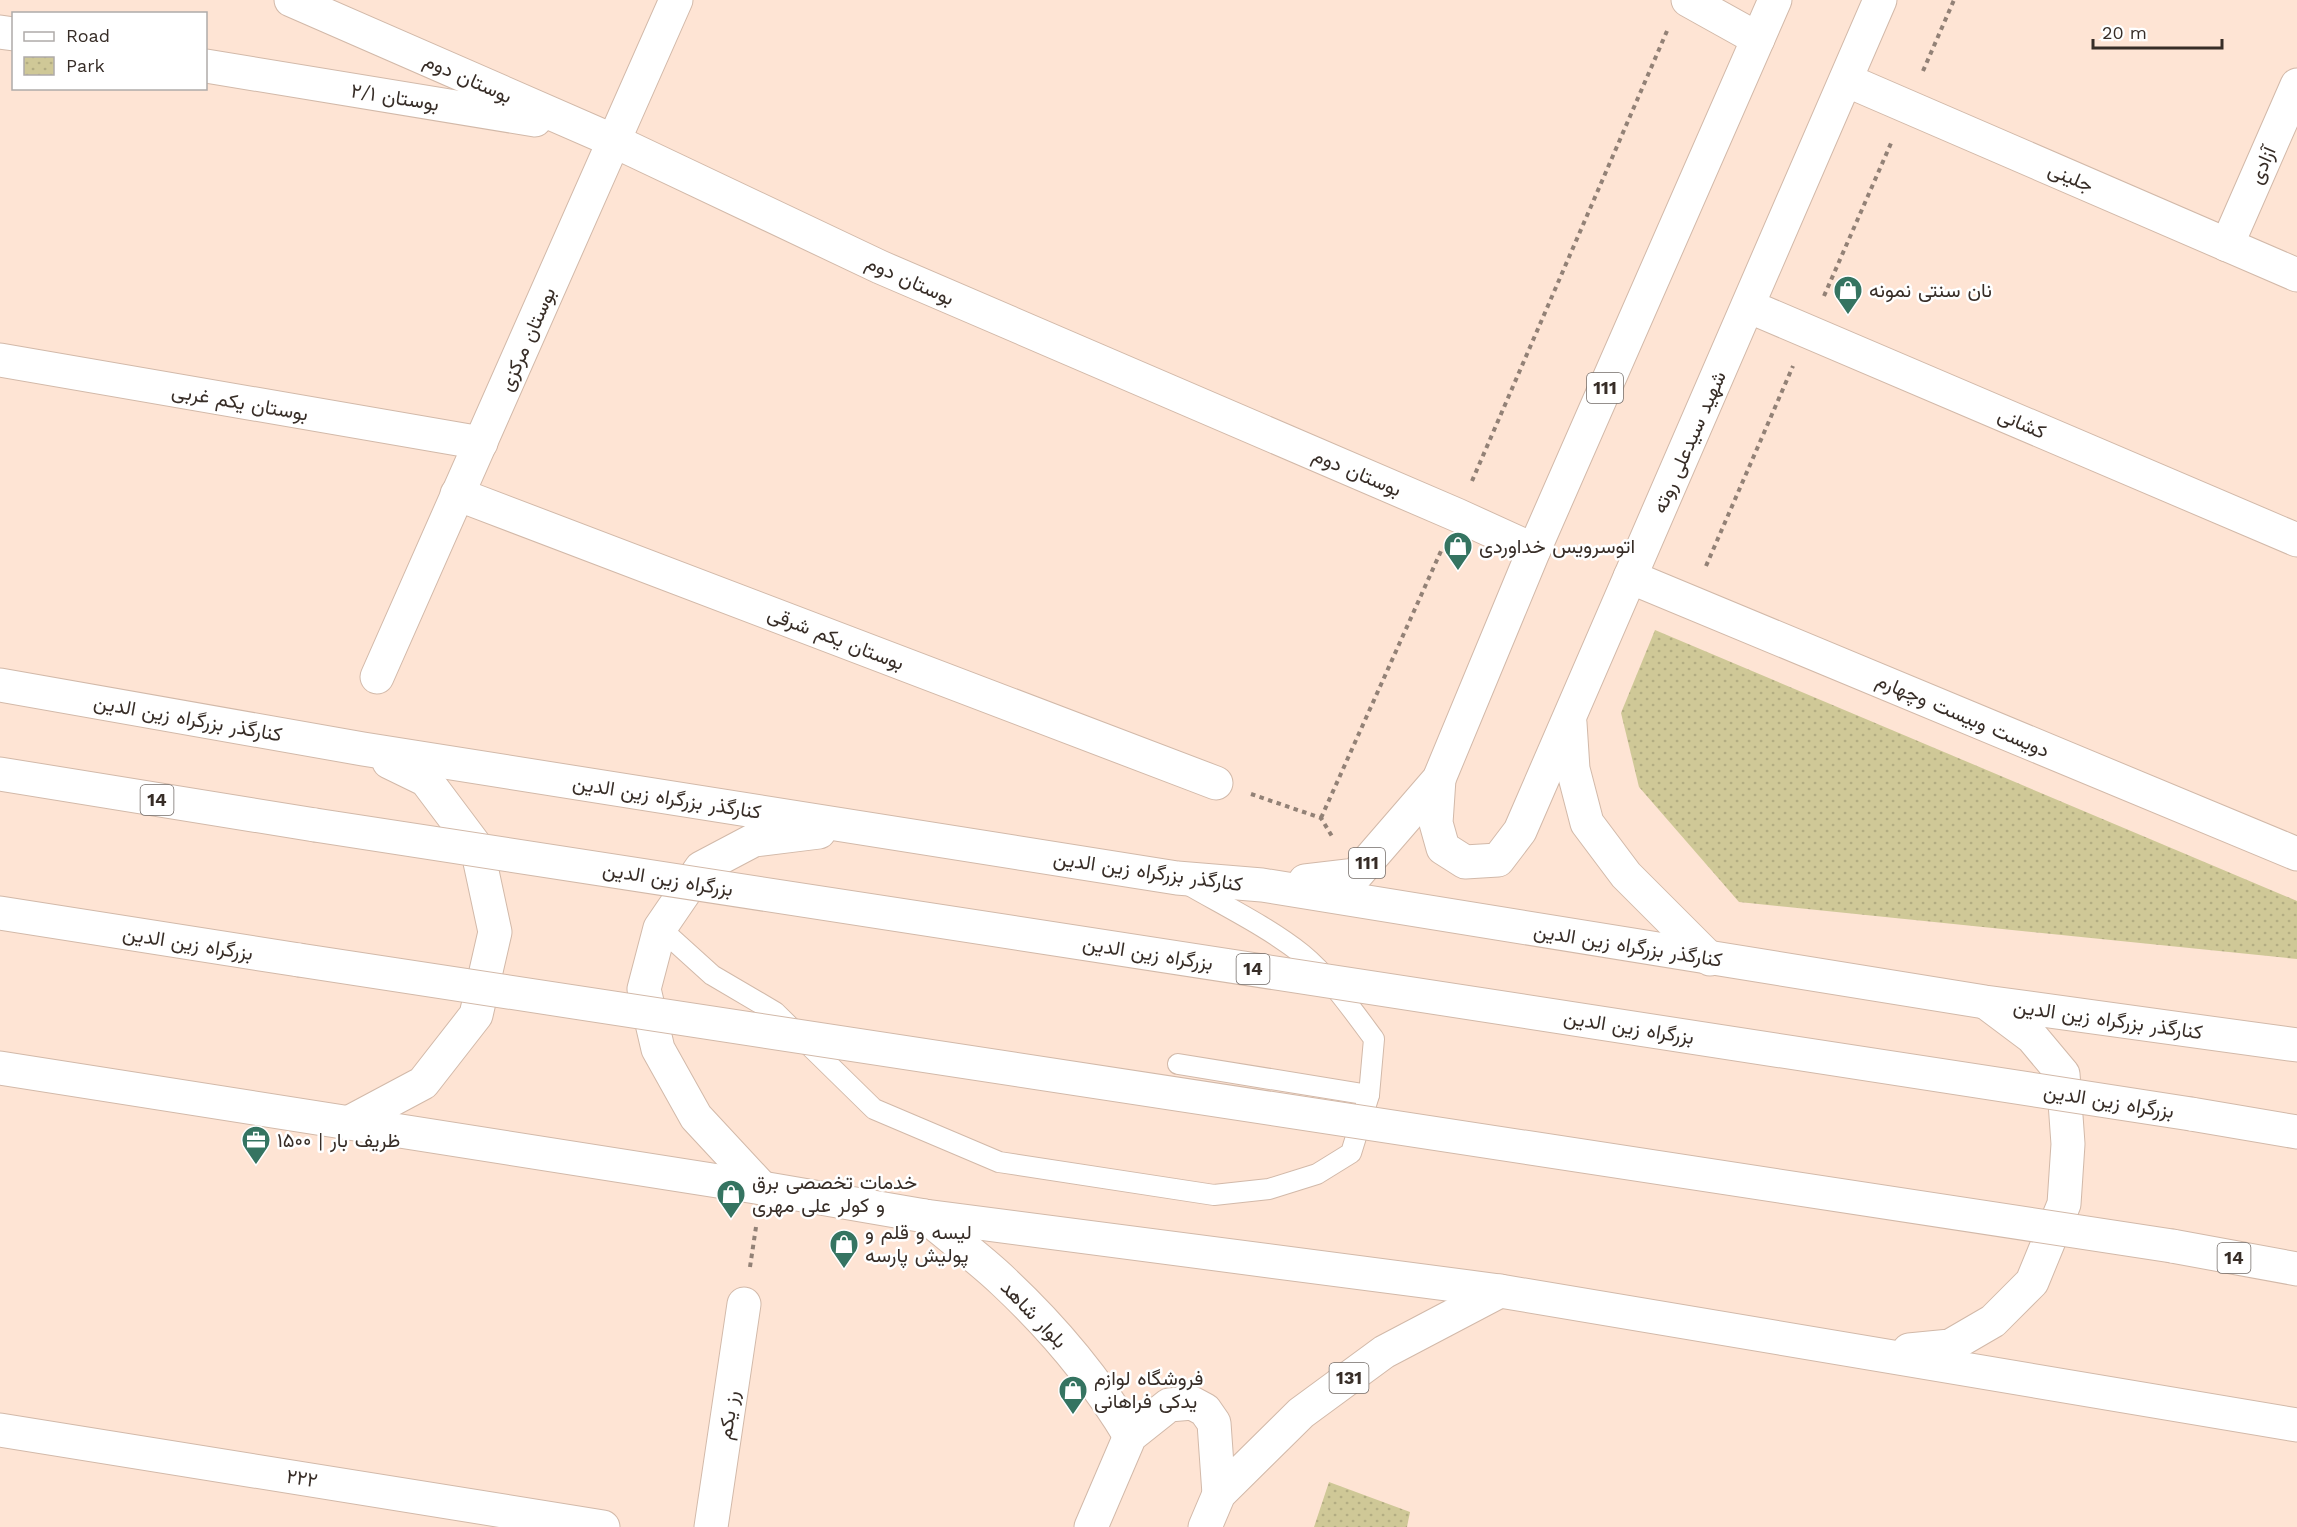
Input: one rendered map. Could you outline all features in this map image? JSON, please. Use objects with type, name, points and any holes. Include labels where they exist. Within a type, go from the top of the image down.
[{"type":"main road","name":"بوستان دوم","points":[[291,0],[614,141],[880,267],[1534,550]]},
{"type":"main road","name":"بوستان مرکزی","points":[[377,677],[676,0]]},
{"type":"main road","name":"شهید سیدعلی روته","points":[[1356,875],[1439,779],[1534,550],[1776,0]]},
{"type":"main road","name":"شهید سیدعلی روته","points":[[1439,779],[1436,823],[1443,848],[1465,862],[1498,860],[1520,831],[1880,0]]},
{"type":"main road","points":[[1679,11],[1758,39]]},
{"type":"main road","name":"بوستان ۲/۱","points":[[207,66],[584,128]]},
{"type":"main road","name":"جلینی","points":[[1846,80],[2297,275]]},
{"type":"main road","name":"آزادی","points":[[2227,245],[2297,86]]},
{"type":"main road","name":"کشانی","points":[[1748,306],[2297,540]]},
{"type":"main road","name":"بوستان یکم غربی","points":[[0,360],[481,443]]},
{"type":"main road","name":"بوستان یکم شرقی","points":[[457,494],[1216,783]]},
{"type":"main road","name":"دویست وبیست وچهارم","points":[[1630,577],[2297,854]]},
{"type":"main road","name":"کنارگذر بزرگراه زین الدین","points":[[0,686],[363,749],[1177,878],[1262,885],[1985,1002],[2297,1045]]},
{"type":"main road","points":[[1570,716],[1573,769],[1587,823],[1626,875],[1710,959]]},
{"type":"main road","points":[[348,1123],[423,1083],[476,1015],[495,933],[477,848],[426,780],[363,749]]},
{"type":"main road","name":"بزرگراه زین الدین","points":[[0,774],[315,825],[2297,1132]]},
{"type":"main road","points":[[762,1188],[696,1117],[658,1049],[644,989],[660,928],[701,868],[754,840],[856,827]]},
{"type":"main road","name":"111","points":[[1262,885],[1356,875]]},
{"type":"main road","name":"بزرگراه زین الدین","points":[[0,913],[2172,1246],[2297,1269]]},
{"type":"main road","points":[[1868,1353],[1950,1346],[1993,1321],[2032,1282],[2064,1204],[2068,1144],[2062,1074],[2032,1037],[1985,1002]]},
{"type":"main road","points":[[0,1068],[762,1188],[925,1216],[1500,1291],[2297,1425]]},
{"type":"main road","name":"بلوار شاهد","points":[[925,1216],[1004,1281],[1064,1345],[1108,1399],[1130,1436]]},
{"type":"main road","name":"131","points":[[1204,1527],[1219,1494],[1300,1413],[1384,1352],[1500,1291]]},
{"type":"main road","name":"رز یکم","points":[[711,1527],[744,1304]]},
{"type":"main road","points":[[1091,1527],[1130,1436],[1169,1405],[1192,1403],[1205,1410],[1214,1423],[1219,1494]]},
{"type":"main road","name":"۲۲۲","points":[[0,1430],[603,1527]]},
{"type":"lane","points":[[660,928],[712,975],[775,1012],[874,1109],[999,1162],[1214,1195],[1269,1189],[1317,1174],[1351,1153],[1369,1095],[1374,1039],[1349,1005],[1302,955],[1249,920],[1177,878]]},
{"type":"lane","points":[[1178,1065],[1369,1095]]},
{"type":"path","points":[[1321,818],[1679,11]]},
{"type":"path","points":[[1216,783],[1321,818],[1356,875]]},
{"type":"path","points":[[744,1304],[762,1188]]},
{"type":"green space","points":[[1655,630],[2297,901],[2297,959],[1739,902],[1639,787],[1621,713]]},
{"type":"green space","points":[[1329,1482],[1410,1512],[1407,1527],[1314,1527]]},
{"type":"place","name":"نان سنتی نمونه","points":[[1848,316]]},
{"type":"place","name":"اتوسرویس خداوردی","points":[[1458,572]]},
{"type":"place","name":"ظریف بار | ۱۵۰۰","points":[[256,1166]]},
{"type":"place","name":"خدمات تخصصی برق و کولر علی مهری","points":[[731,1220]]},
{"type":"place","name":"لیسه و قلم و پولیش پارسه","points":[[844,1270]]},
{"type":"place","name":"فروشگاه لوازم یدکی فراهانی","points":[[1073,1416]]}]
